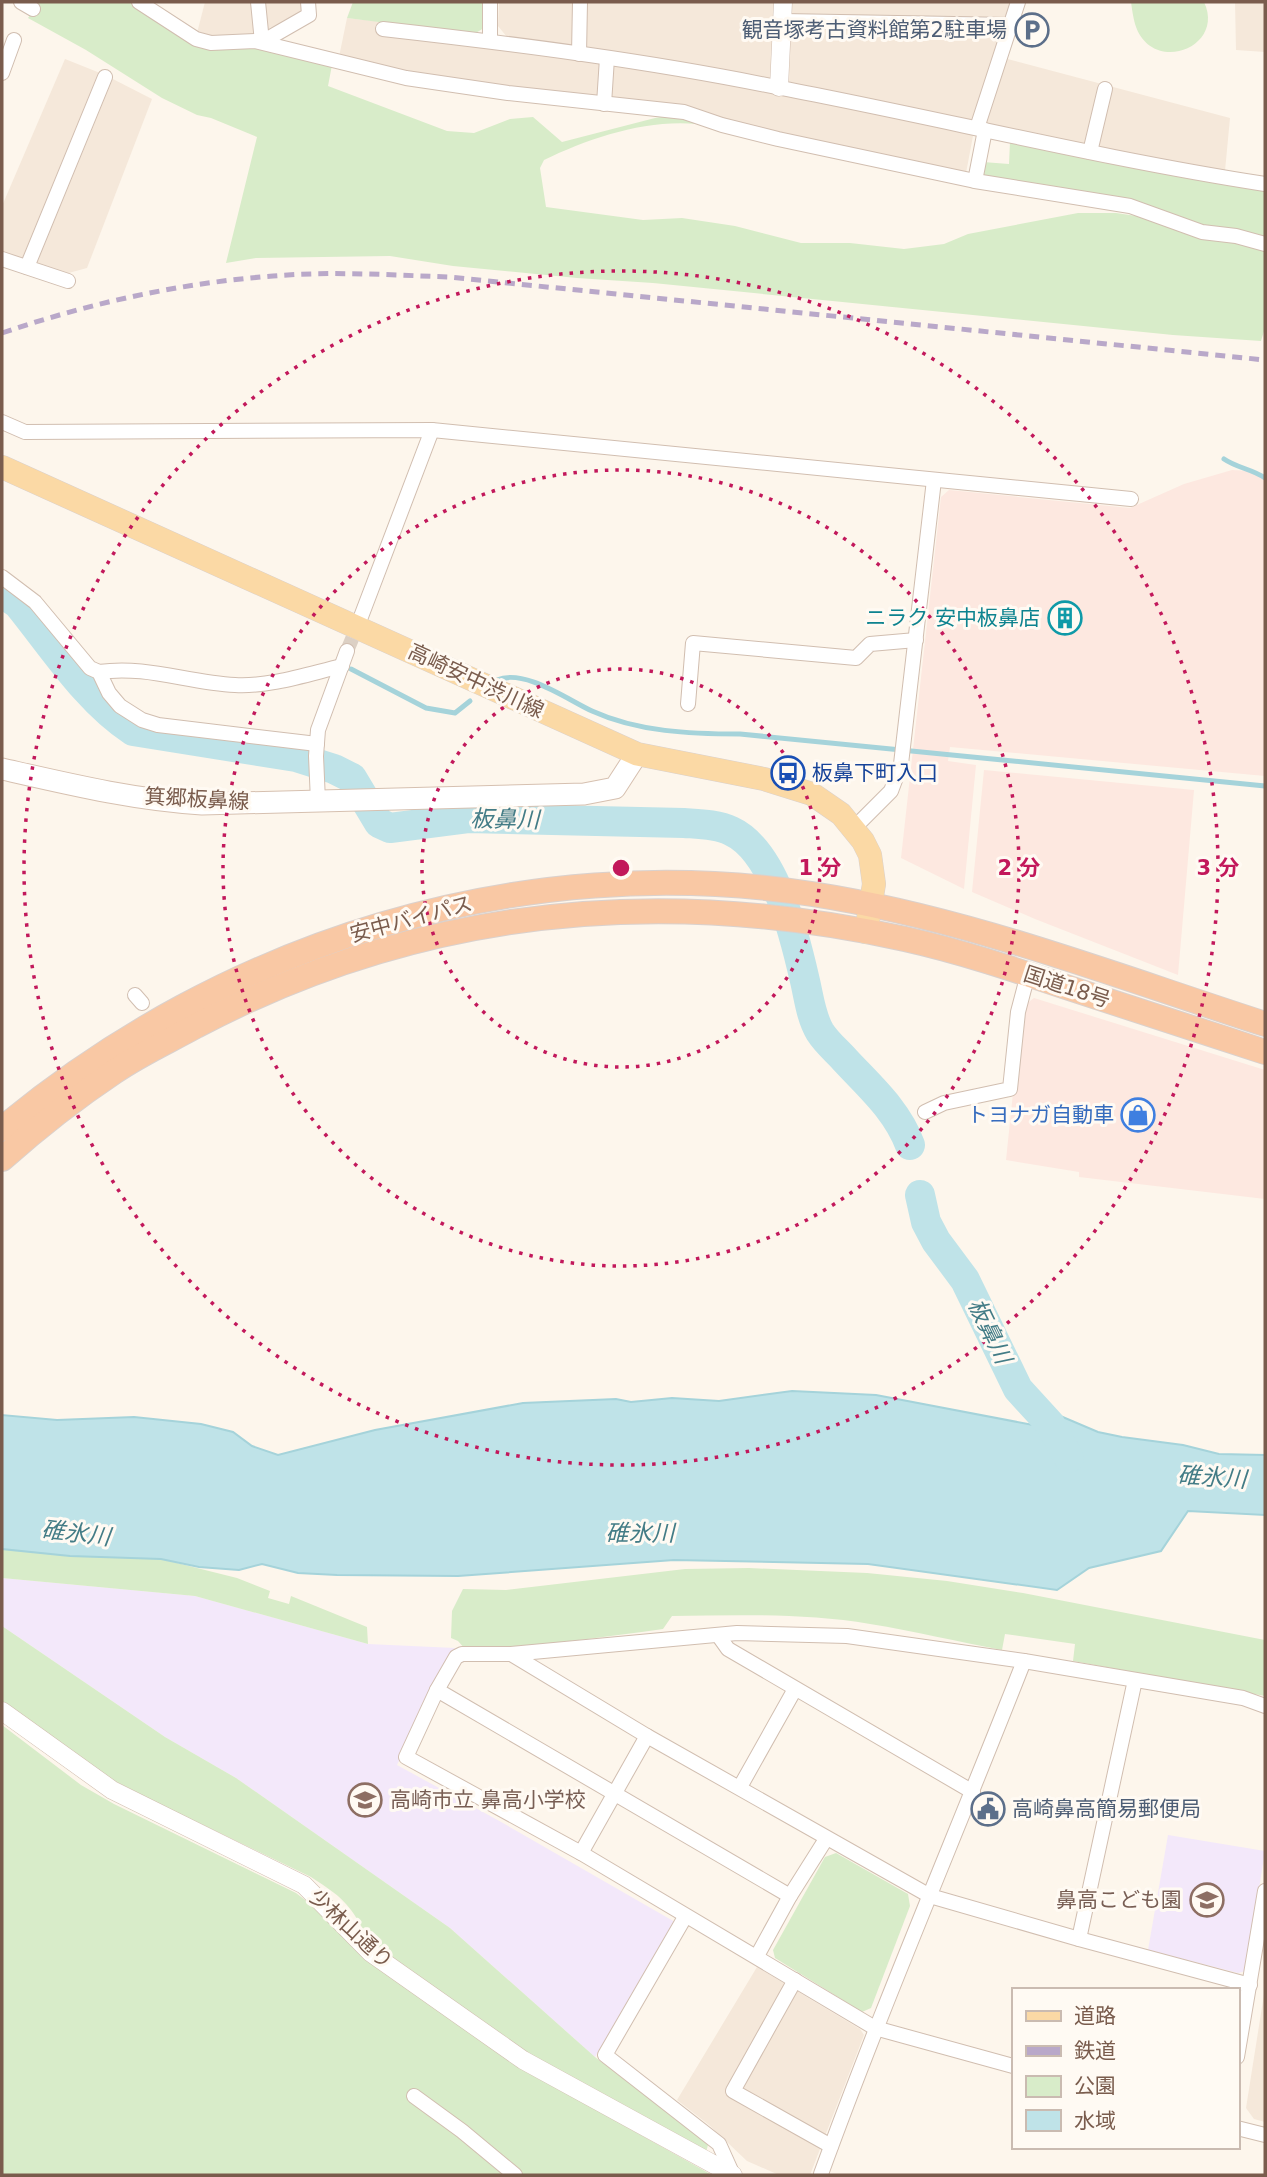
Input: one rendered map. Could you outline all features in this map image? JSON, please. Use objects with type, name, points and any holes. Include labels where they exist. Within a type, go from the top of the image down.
[{"type":"highway","name":"安中バイパス","points":[[2,1129],[43,1094],[102,1053],[218,988],[295,953],[465,902],[601,884],[679,883],[787,891],[871,906]]},
{"type":"highway","name":"国道18号","points":[[871,906],[982,933],[1265,1024]]},
{"type":"highway","name":"安中バイパス","points":[[2,1159],[81,1095],[117,1070],[232,1007],[298,979],[439,934],[511,920],[594,912],[654,910],[798,920],[866,932]]},
{"type":"highway","name":"国道18号","points":[[866,932],[917,942],[1028,974],[1265,1052]]},
{"type":"main road","name":"高崎安中渋川線","points":[[2,467],[637,754],[764,779],[796,788],[824,802],[854,828],[870,855],[874,884],[866,932]]},
{"type":"main road","name":"箕郷板鼻線","points":[[2,769],[113,793],[167,802],[202,804],[584,794],[615,788],[637,754]]},
{"type":"street","points":[[139,2],[196,39],[211,43],[262,43],[406,78],[508,93],[684,112],[778,139],[975,181],[1130,206],[1202,232],[1236,236],[1265,244]]},
{"type":"street","points":[[258,2],[262,43]]},
{"type":"street","points":[[262,43],[309,15],[308,2]]},
{"type":"street","points":[[490,2],[490,41]]},
{"type":"street","points":[[579,54],[580,2]]},
{"type":"street","points":[[779,87],[783,2]]},
{"type":"street","points":[[975,181],[981,129],[1018,2]]},
{"type":"street","points":[[783,21],[1011,25]]},
{"type":"street","points":[[383,29],[607,58],[779,87],[1090,152],[1265,184]]},
{"type":"street","points":[[2,73],[13,40]]},
{"type":"street","points":[[604,104],[607,58]]},
{"type":"street","points":[[27,267],[105,77]]},
{"type":"street","points":[[1090,152],[1105,89]]},
{"type":"street","points":[[2,259],[68,281]]},
{"type":"street","points":[[2,422],[24,432],[432,430],[1131,499]]},
{"type":"street","points":[[359,622],[432,430]]},
{"type":"street","points":[[854,828],[891,791],[898,778],[934,480]]},
{"type":"street","points":[[2,577],[35,602],[90,668],[100,672],[133,669],[217,684],[249,686],[342,666]]},
{"type":"street","points":[[688,704],[693,643],[856,658],[870,644],[916,640]]},
{"type":"street","points":[[318,801],[318,730],[348,651]]},
{"type":"street","points":[[100,672],[109,692],[120,706],[142,720],[317,750]]},
{"type":"street","points":[[925,1112],[944,1103],[1010,1089],[1018,1012],[1028,974]]},
{"type":"street","points":[[718,1634],[728,1649],[973,1792]]},
{"type":"street","points":[[1012,2066],[875,2028],[581,1853],[406,1757],[437,1690],[456,1657],[462,1654],[511,1654],[718,1634],[847,1636],[1024,1661],[1243,1698],[1265,1706]]},
{"type":"street","points":[[511,1654],[826,1839],[930,1896],[1080,1940],[1250,1985]]},
{"type":"street","points":[[821,2174],[875,2028],[1024,1661]]},
{"type":"street","points":[[1080,1940],[1135,1680]]},
{"type":"street","points":[[740,1787],[795,1689]]},
{"type":"street","points":[[437,1690],[614,1796],[790,1896]]},
{"type":"street","name":"少林山通り","points":[[2,1711],[112,1790],[304,1885],[371,1953],[523,2060],[733,2175]]},
{"type":"street","points":[[581,1853],[648,1736]]},
{"type":"street","points":[[757,1956],[826,1839]]},
{"type":"street","points":[[1239,2046],[1265,1891]]},
{"type":"street","points":[[685,1917],[605,2055],[719,2144],[733,2175]]},
{"type":"street","points":[[795,1980],[733,2091],[831,2146]]},
{"type":"street","points":[[414,2096],[515,2175]]},
{"type":"street","points":[[1239,2128],[1265,2135]]},
{"type":"shaded area","points":[[205,2],[252,2],[254,35],[208,39],[197,33]]},
{"type":"shaded area","points":[[263,2],[303,2],[303,13],[265,30]]},
{"type":"shaded area","points":[[499,2],[1012,2],[996,56],[1230,118],[1225,171],[996,127],[973,136],[966,173],[613,100],[608,93],[615,52],[507,37],[498,26]]},
{"type":"shaded area","points":[[1235,2],[1265,2],[1265,52],[1236,50]]},
{"type":"shaded area","points":[[347,18],[383,22],[382,32],[597,60],[601,67],[599,94],[592,97],[414,75],[339,57]]},
{"type":"shaded area","points":[[65,59],[105,75],[152,99],[87,268],[65,274],[2,254],[2,206]]},
{"type":"shaded area","points":[[1232,470],[1250,471],[1265,479],[1265,776],[950,747],[948,761],[976,765],[964,889],[901,858],[941,497],[949,490],[1130,508],[1184,484]]},
{"type":"shaded area","points":[[984,770],[1194,790],[1178,975],[972,892]]},
{"type":"shaded area","name":"トヨナガ自動車","points":[[1034,998],[1265,1070],[1265,1199],[1079,1177],[1079,1172],[1006,1160],[1022,1007]]},
{"type":"shaded area","name":"高崎市立 鼻高小学校","points":[[2,1578],[195,1596],[368,1644],[455,1648],[397,1765],[675,1922],[595,2057],[450,1928],[236,1778],[165,1737],[2,1626]]},
{"type":"shaded area","name":"鼻高こども園","points":[[1168,1835],[1265,1851],[1246,1971],[1238,1973],[1148,1950]]},
{"type":"shaded area","points":[[757,1967],[860,2029],[864,2035],[810,2175],[779,2175],[747,2161],[709,2125],[677,2100]]},
{"type":"shaded area","points":[[1265,1988],[1265,2122],[1254,2119],[1246,2108]]},
{"type":"green space","points":[[27,2],[129,2],[193,42],[255,46],[332,65],[328,86],[447,131],[474,133],[510,119],[533,117],[562,142],[674,115],[701,122],[638,127],[580,144],[544,160],[540,168],[546,207],[643,220],[682,218],[735,226],[801,243],[850,243],[904,249],[944,244],[968,234],[1078,213],[1116,213],[1164,220],[1265,250],[1265,328],[1261,341],[1173,335],[653,283],[453,266],[390,256],[256,258],[226,263],[257,137],[197,115],[162,98],[86,50],[28,18],[36,7]]},
{"type":"green space","points":[[353,2],[484,2],[484,28],[474,34],[347,18]]},
{"type":"green space","points":[[1131,2],[1204,2],[1208,18],[1205,32],[1196,43],[1184,50],[1170,52],[1156,49],[1143,40],[1135,24]]},
{"type":"green space","points":[[1010,142],[1210,182],[1265,189],[1265,240],[987,179],[982,172],[983,162],[1009,164]]},
{"type":"green space","points":[[2,1549],[70,1556],[161,1559],[237,1578],[270,1591],[268,1598],[289,1604],[291,1596],[367,1627],[368,1644],[195,1596],[2,1578]]},
{"type":"green space","points":[[749,1568],[867,1573],[947,1581],[1265,1640],[1265,1696],[1073,1661],[1075,1644],[1005,1634],[1002,1650],[887,1627],[821,1618],[672,1616],[663,1629],[564,1642],[490,1648],[465,1649],[451,1638],[452,1611],[463,1589],[506,1590],[685,1569]]},
{"type":"green space","points":[[2,1626],[165,1737],[236,1778],[450,1928],[595,2057],[705,2141],[708,2145],[706,2152],[519,2048],[377,1947],[347,1905],[311,1877],[114,1782],[2,1703]]},
{"type":"green space","points":[[2,1725],[81,1785],[114,1804],[296,1893],[327,1917],[364,1959],[516,2065],[712,2175],[2,2175]]},
{"type":"green space","points":[[836,1853],[908,1894],[910,1906],[871,2008],[862,2012],[775,1958],[773,1950],[825,1857]]},
{"type":"water","name":"碓氷川","points":[[792,1391],[876,1395],[1033,1425],[1050,1423],[1058,1415],[1098,1432],[1122,1437],[1183,1445],[1219,1454],[1265,1455],[1265,1515],[1188,1511],[1161,1551],[1089,1568],[1057,1590],[868,1564],[674,1560],[458,1576],[337,1575],[298,1573],[262,1564],[239,1570],[199,1567],[161,1559],[70,1556],[2,1549],[2,1415],[57,1420],[134,1417],[201,1424],[233,1432],[252,1446],[278,1455],[375,1430],[523,1403],[616,1399],[631,1402],[672,1398],[719,1401]]},
{"type":"waterway","points":[[1224,459],[1265,478]]},
{"type":"waterway","name":"板鼻川","points":[[2,593],[18,604],[101,705],[133,731],[296,757],[334,769],[352,778],[379,823],[390,828],[468,818],[684,823],[731,831],[746,841],[760,857],[781,897],[812,1014],[820,1032],[890,1110],[910,1145]]},
{"type":"waterway","points":[[351,669],[426,708],[455,713],[470,701]]},
{"type":"waterway","points":[[497,680],[508,677],[533,682],[592,711],[646,728],[740,734],[1265,786]]},
{"type":"waterway","name":"板鼻川","points":[[920,1195],[926,1222],[936,1241],[965,1280],[1018,1389],[1050,1424],[1069,1458]]},
{"type":"tunnel","points":[[347,651],[359,622]]},
{"type":"railway","points":[[2,333],[68,312],[170,289],[273,276],[361,274],[449,277],[1265,360]]},
{"type":"place","name":"観音塚考古資料館第2駐車場","points":[[1032,30]]},
{"type":"place","name":"ニラク 安中板鼻店","points":[[1065,618]]},
{"type":"place","name":"板鼻下町入口","points":[[788,773]]},
{"type":"place","name":"トヨナガ自動車","points":[[1138,1115]]},
{"type":"place","name":"高崎市立 鼻高小学校","points":[[365,1800]]},
{"type":"place","name":"高崎鼻高簡易郵便局","points":[[988,1809]]},
{"type":"place","name":"鼻高こども園","points":[[1207,1900]]}]
